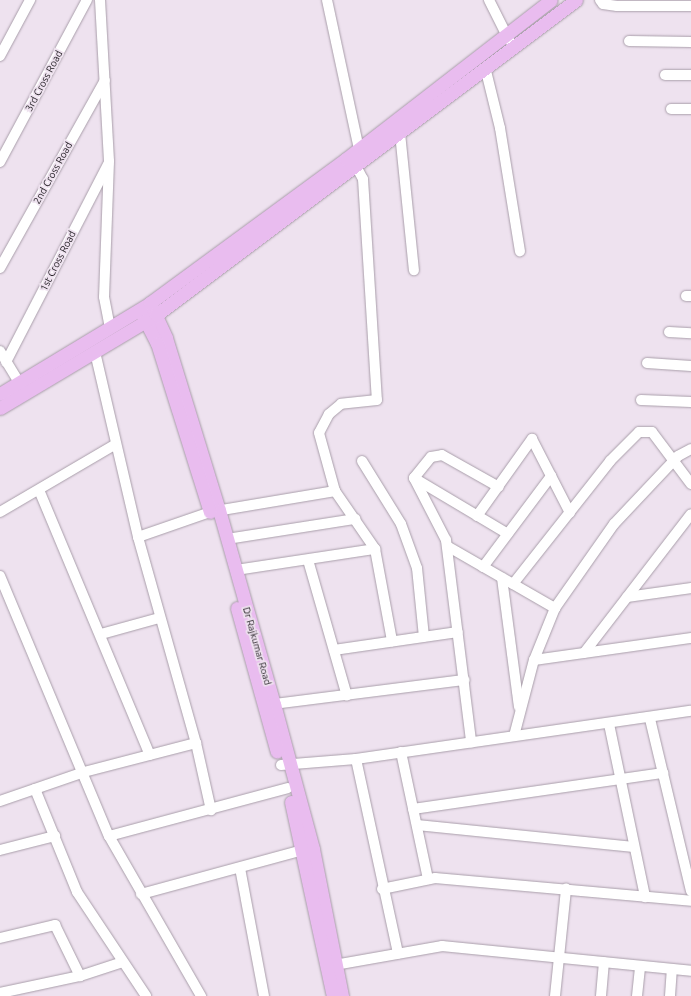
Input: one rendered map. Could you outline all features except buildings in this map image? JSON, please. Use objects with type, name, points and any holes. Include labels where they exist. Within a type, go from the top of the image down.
[{"type":"main road","points":[[0,408],[22,387],[110,327],[145,306],[359,149],[551,0]]},
{"type":"main road","points":[[0,394],[22,387],[95,352],[151,319],[400,133],[486,71],[576,0]]},
{"type":"main road","name":"Dr Rajkumar Road","points":[[145,306],[151,319],[156,343],[215,511],[227,540],[236,570],[274,704],[288,788],[332,966],[342,996]]},
{"type":"main road","name":"Dr Rajkumar Road","points":[[215,511],[285,764],[313,849],[332,966],[333,996]]},
{"type":"street","points":[[0,56],[30,0]]},
{"type":"street","name":"3rd Cross Road","points":[[0,162],[87,0]]},
{"type":"street","points":[[100,0],[110,161],[104,297],[110,327]]},
{"type":"street","points":[[327,0],[359,149]]},
{"type":"street","points":[[489,0],[505,36],[515,48]]},
{"type":"street","points":[[600,0],[603,4],[617,6],[691,6]]},
{"type":"street","points":[[629,41],[691,42]]},
{"type":"street","points":[[486,71],[500,128],[520,251]]},
{"type":"street","points":[[665,75],[691,75]]},
{"type":"street","name":"2nd Cross Road","points":[[0,268],[106,78]]},
{"type":"street","points":[[672,109],[691,109]]},
{"type":"street","points":[[400,133],[414,270]]},
{"type":"street","name":"1st Cross Road","points":[[6,362],[110,161]]},
{"type":"street","points":[[356,166],[364,180],[377,400],[341,404],[321,425],[320,444],[335,491],[375,549],[392,641]]},
{"type":"street","points":[[669,332],[691,333]]},
{"type":"street","points":[[0,351],[22,387]]},
{"type":"street","points":[[95,352],[138,537],[159,618],[196,743],[211,810]]},
{"type":"street","points":[[647,364],[691,366]]},
{"type":"street","points":[[641,400],[691,402]]},
{"type":"street","points":[[513,584],[610,461],[639,432],[652,432],[691,484]]},
{"type":"street","points":[[477,516],[532,439],[570,512]]},
{"type":"street","points":[[0,512],[116,444]]},
{"type":"street","points":[[514,736],[534,660],[555,608],[614,524],[674,460],[691,449]]},
{"type":"street","points":[[414,478],[431,456],[442,455],[499,487]]},
{"type":"street","points":[[362,462],[404,531],[417,568],[424,637]]},
{"type":"street","points":[[483,567],[551,476]]},
{"type":"street","points":[[414,478],[508,534]]},
{"type":"street","points":[[414,478],[447,546],[471,742]]},
{"type":"street","points":[[39,490],[101,634],[150,755]]},
{"type":"street","points":[[138,537],[215,511],[335,491]]},
{"type":"street","points":[[584,653],[691,514]]},
{"type":"street","points":[[227,540],[355,519]]},
{"type":"street","points":[[447,546],[555,608]]},
{"type":"street","points":[[236,570],[375,549]]},
{"type":"street","points":[[308,560],[347,696]]},
{"type":"street","points":[[0,576],[84,772],[109,836],[201,996]]},
{"type":"street","points":[[502,578],[520,713]]},
{"type":"street","points":[[627,597],[691,588]]},
{"type":"street","points":[[101,634],[159,618]]},
{"type":"street","points":[[334,650],[458,632]]},
{"type":"street","points":[[534,660],[691,638]]},
{"type":"street","points":[[274,704],[347,696],[464,680]]},
{"type":"street","points":[[285,764],[356,759],[514,736],[650,719],[691,711]]},
{"type":"street","points":[[650,719],[691,891]]},
{"type":"street","points":[[609,724],[619,780],[645,897]]},
{"type":"street","points":[[0,801],[84,772],[196,743]]},
{"type":"street","points":[[401,752],[428,879]]},
{"type":"street","points":[[356,759],[382,889],[398,954]]},
{"type":"street","points":[[413,809],[663,773]]},
{"type":"street","points":[[109,836],[211,810],[288,788]]},
{"type":"street","points":[[35,789],[77,892],[146,996]]},
{"type":"street","points":[[417,825],[634,847]]},
{"type":"street","points":[[0,850],[54,836]]},
{"type":"street","points":[[141,894],[303,850]]},
{"type":"street","points":[[240,868],[264,996]]},
{"type":"street","points":[[382,889],[428,879],[566,889],[691,901]]},
{"type":"street","points":[[555,996],[566,889]]},
{"type":"street","points":[[0,938],[55,926],[80,976]]},
{"type":"street","points":[[332,966],[442,946],[691,971]]},
{"type":"street","points":[[0,993],[80,976],[123,962]]},
{"type":"street","points":[[601,996],[604,962]]},
{"type":"street","points":[[637,996],[640,966]]},
{"type":"street","points":[[670,996],[672,969]]}]
